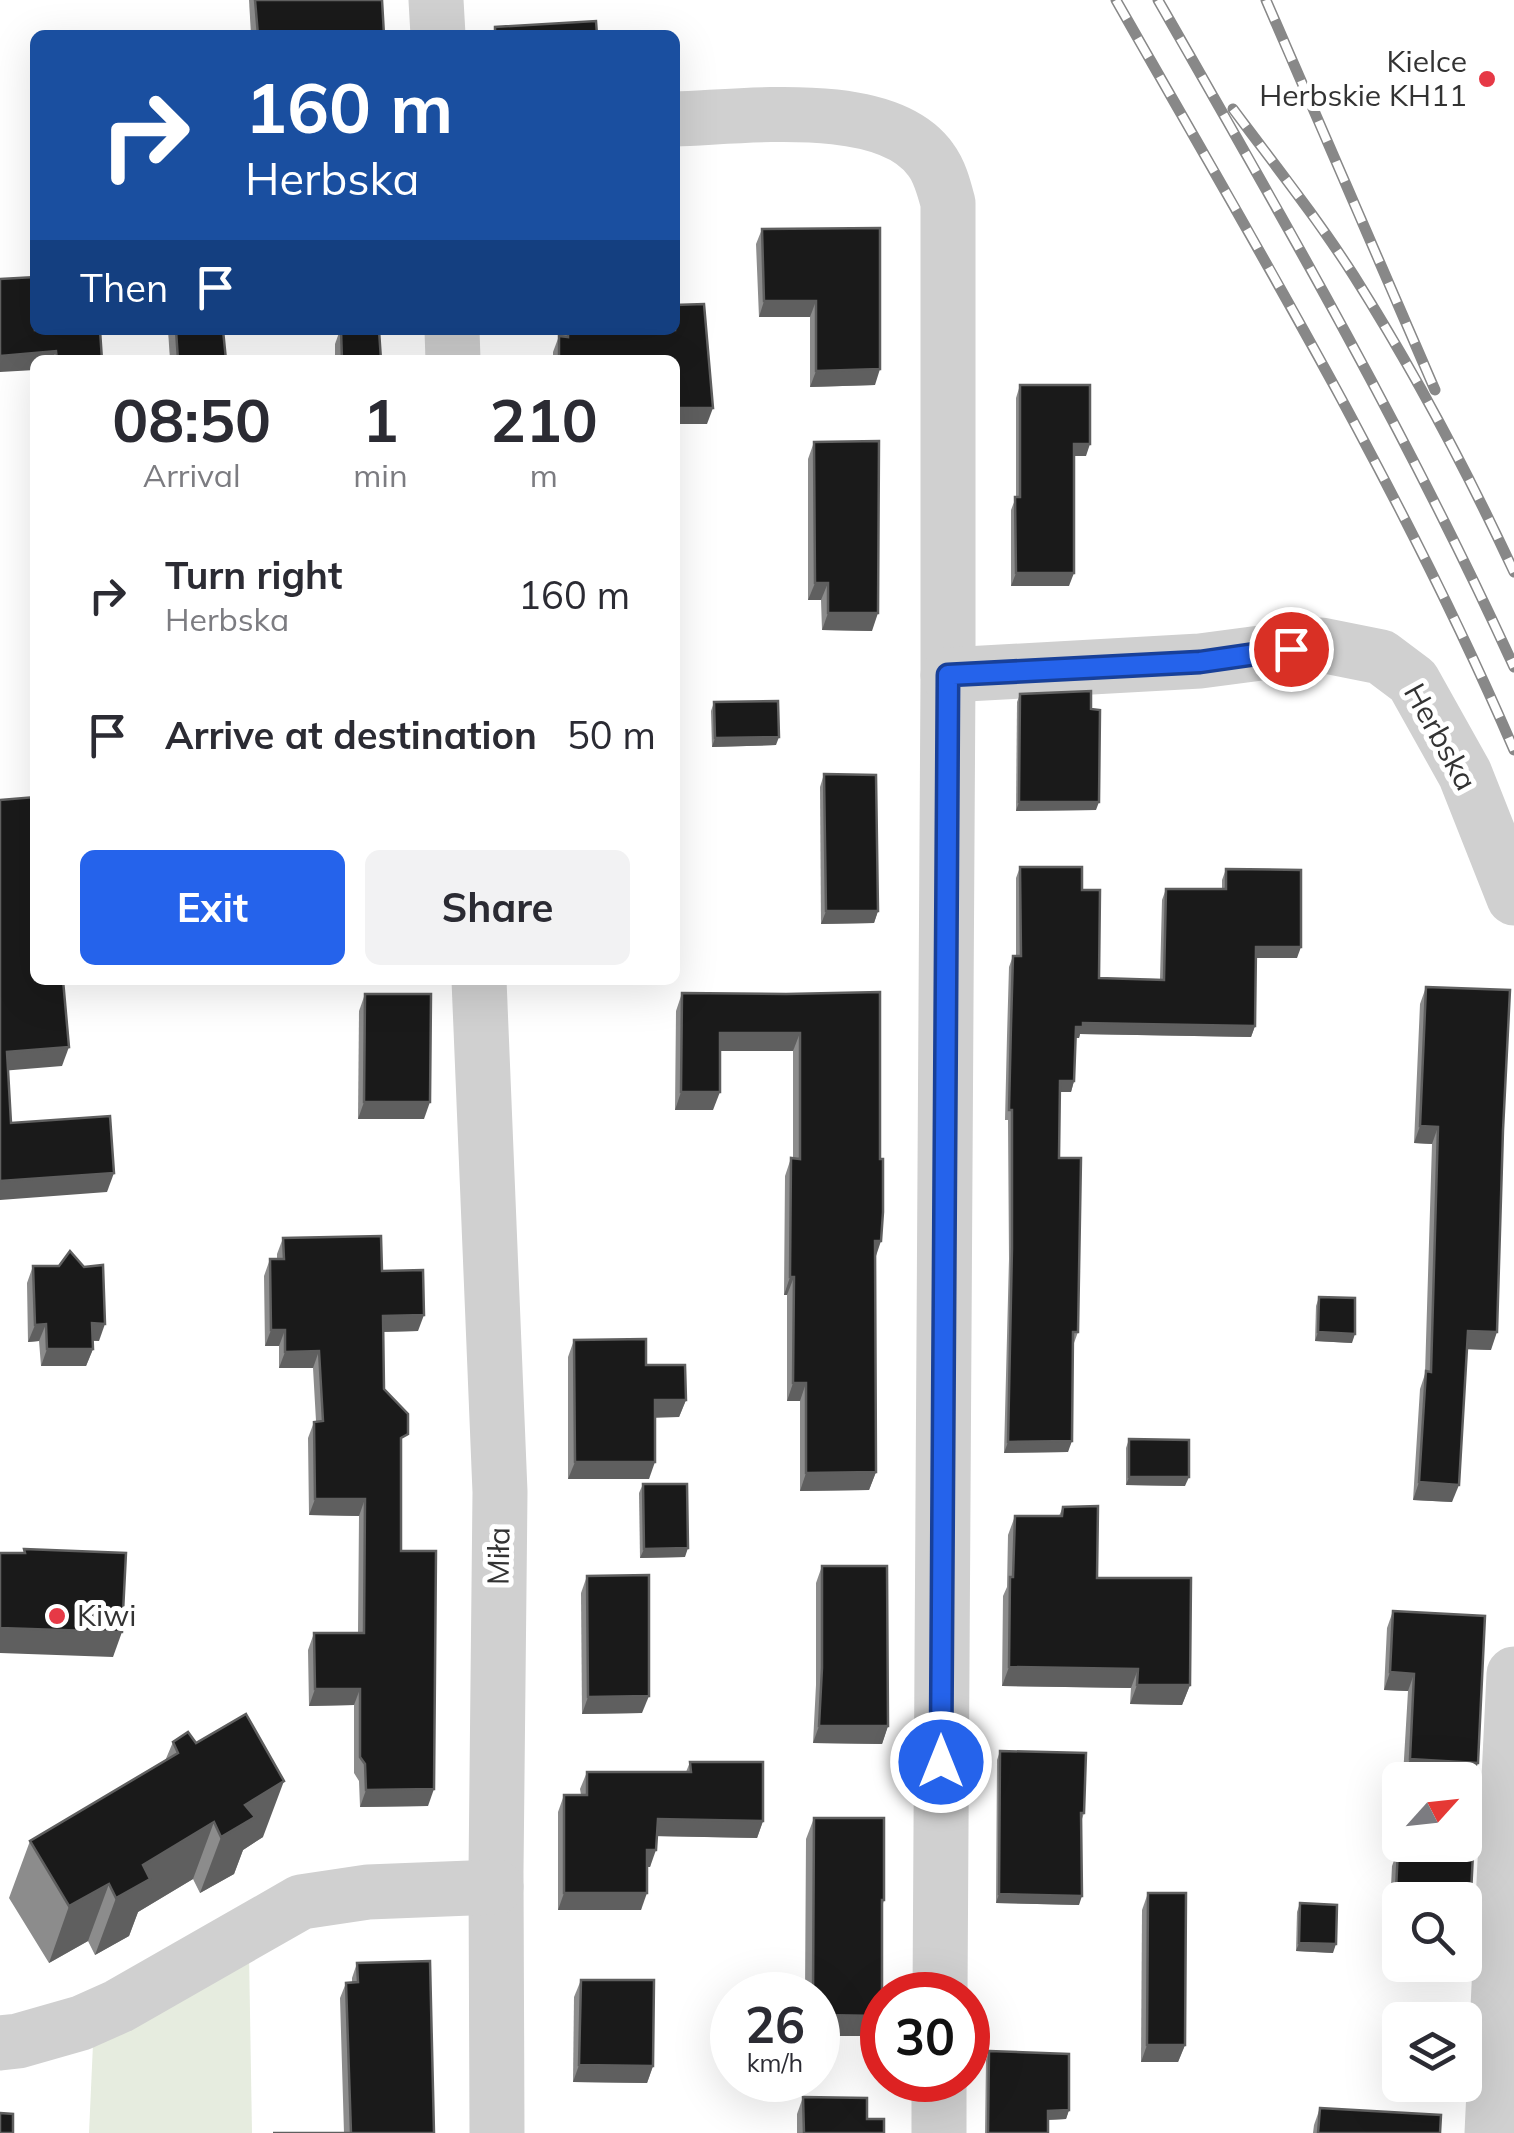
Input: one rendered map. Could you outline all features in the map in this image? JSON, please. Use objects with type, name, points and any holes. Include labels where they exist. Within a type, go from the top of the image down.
[{"type":"street","points":[[436,0],[438,30]]},
{"type":"street","points":[[680,119],[797,115],[869,121],[914,142],[931,160],[948,203],[940,1972]]},
{"type":"street","name":"Herbska","points":[[948,675],[1200,662],[1322,645],[1381,657],[1413,681],[1465,774],[1514,898]]},
{"type":"street","name":"Miła","points":[[479,985],[500,1492],[497,2133]]},
{"type":"street","points":[[1492,2133],[1514,1674]]},
{"type":"street","points":[[0,2042],[18,2041],[81,2023],[119,2006],[301,1902],[368,1892],[496,1888]]},
{"type":"street","points":[[939,2102],[939,2133]]},
{"type":"shaded area","points":[[249,1952],[252,2133],[89,2133],[93,2044]]},
{"type":"building","points":[[255,0],[382,0],[384,30],[258,30]]},
{"type":"building","points":[[596,21],[597,30],[495,30]]},
{"type":"building","points":[[880,228],[880,369],[816,371],[816,301],[764,301],[762,229]]},
{"type":"building","points":[[30,277],[30,335],[100,335],[102,355],[56,355],[56,351],[0,356],[0,279]]},
{"type":"building","points":[[704,304],[713,408],[680,408],[680,355],[559,355],[559,336],[680,335],[680,305]]},
{"type":"building","points":[[176,335],[224,335],[226,355],[178,355]]},
{"type":"building","points":[[341,335],[379,335],[381,355],[342,355]]},
{"type":"building","points":[[1020,385],[1090,385],[1090,444],[1074,444],[1074,573],[1016,573]]},
{"type":"building","points":[[879,441],[878,613],[828,613],[828,583],[815,583],[814,442]]},
{"type":"building","points":[[1091,691],[1091,709],[1100,710],[1099,802],[1019,802],[1020,694]]},
{"type":"building","points":[[778,701],[779,737],[715,738],[714,702]]},
{"type":"building","points":[[824,774],[876,775],[878,911],[826,911]]},
{"type":"building","points":[[30,797],[30,985],[63,985],[69,1047],[7,1052],[11,1123],[110,1116],[114,1173],[0,1181],[0,800]]},
{"type":"building","points":[[1020,867],[1082,867],[1082,890],[1100,890],[1099,978],[1164,980],[1166,889],[1226,889],[1226,869],[1301,870],[1301,947],[1256,947],[1255,1026],[1083,1023],[1083,1027],[1076,1027],[1074,1081],[1060,1081],[1059,1158],[1081,1158],[1072,1441],[1008,1442],[1012,1248],[1009,1110],[1013,956],[1021,956]]},
{"type":"building","points":[[1426,987],[1510,990],[1497,1332],[1468,1331],[1459,1485],[1419,1482],[1426,1371],[1431,1372],[1438,1127],[1420,1126]]},
{"type":"building","points":[[880,992],[883,1212],[881,1241],[875,1241],[876,1472],[806,1473],[806,1383],[793,1383],[794,1277],[790,1277],[791,1158],[800,1159],[800,1033],[720,1033],[720,1092],[681,1092],[682,993]]},
{"type":"building","points":[[365,994],[431,994],[430,1102],[364,1102]]},
{"type":"building","points":[[381,1236],[382,1271],[423,1270],[424,1315],[383,1316],[384,1389],[408,1414],[408,1434],[401,1438],[401,1551],[436,1551],[434,1789],[366,1790],[365,1764],[360,1757],[360,1689],[315,1689],[314,1633],[364,1633],[365,1499],[315,1499],[314,1422],[323,1421],[319,1351],[285,1352],[285,1330],[271,1330],[270,1259],[284,1259],[283,1238]]},
{"type":"building","points":[[70,1251],[84,1267],[103,1265],[105,1324],[92,1323],[93,1349],[47,1349],[46,1324],[35,1325],[33,1266],[59,1266]]},
{"type":"building","points":[[1319,1297],[1355,1298],[1355,1334],[1318,1332]]},
{"type":"building","points":[[646,1339],[646,1365],[685,1365],[686,1400],[655,1400],[655,1462],[575,1462],[574,1340]]},
{"type":"building","points":[[1129,1439],[1189,1440],[1189,1477],[1129,1477]]},
{"type":"building","points":[[643,1484],[687,1484],[688,1548],[644,1549]]},
{"type":"building","points":[[1098,1506],[1097,1578],[1191,1578],[1190,1685],[1137,1685],[1138,1669],[1009,1667],[1015,1516],[1062,1516],[1063,1507]]},
{"type":"building","name":"Kiwi","points":[[24,1549],[126,1553],[122,1632],[0,1628],[0,1553],[25,1553]]},
{"type":"building","points":[[822,1566],[887,1566],[888,1726],[819,1726]]},
{"type":"building","points":[[649,1575],[649,1696],[588,1697],[587,1576]]},
{"type":"building","points":[[1393,1611],[1485,1616],[1478,1762],[1410,1759],[1414,1674],[1390,1672]]},
{"type":"building","points":[[246,1714],[284,1781],[245,1805],[255,1817],[221,1837],[214,1822],[143,1865],[150,1879],[116,1898],[109,1884],[69,1906],[30,1841],[178,1753],[173,1742],[188,1732],[196,1743]]},
{"type":"building","points":[[1000,1751],[1086,1753],[1081,1813],[1082,1896],[999,1894]]},
{"type":"building","points":[[690,1762],[763,1762],[763,1821],[658,1819],[656,1850],[647,1850],[647,1893],[564,1893],[564,1795],[587,1795],[587,1772],[691,1772]]},
{"type":"building","points":[[814,1818],[884,1818],[882,1972],[860,1972],[860,2016],[840,2015],[840,1972],[813,1972]]},
{"type":"building","points":[[1397,1862],[1473,1862],[1472,1882],[1396,1882]]},
{"type":"building","points":[[1148,1893],[1186,1893],[1185,2045],[1147,2045]]},
{"type":"building","points":[[1300,1903],[1337,1905],[1336,1944],[1299,1943]]},
{"type":"building","points":[[430,1961],[434,2133],[351,2133],[346,1983],[358,1982],[357,1963]]},
{"type":"building","points":[[581,1980],[654,1980],[653,2066],[579,2065]]},
{"type":"building","points":[[990,2051],[1069,2054],[1069,2110],[1048,2111],[1048,2133],[988,2133]]},
{"type":"building","points":[[860,2098],[860,2102],[867,2102],[867,2119],[884,2119],[884,2133],[804,2133],[803,2102]]},
{"type":"building","points":[[1320,2108],[1441,2115],[1440,2133],[1318,2133]]},
{"type":"building","points":[[0,2113],[13,2114],[13,2133],[0,2133]]},
{"type":"railway","points":[[1116,0],[1376,463],[1514,750]]},
{"type":"railway","points":[[1158,0],[1388,412],[1514,667]]},
{"type":"railway","points":[[1266,0],[1435,390]]},
{"type":"railway","points":[[1233,109],[1325,233],[1376,312],[1439,422],[1514,572]]},
{"type":"place","name":"Kielce Herbskie KH11","points":[[1487,79]]},
{"type":"place","name":"Kiwi","points":[[57,1616]]},
{"type":"route","points":[[941,1762],[948,675],[1200,662],[1291,649]]}]
